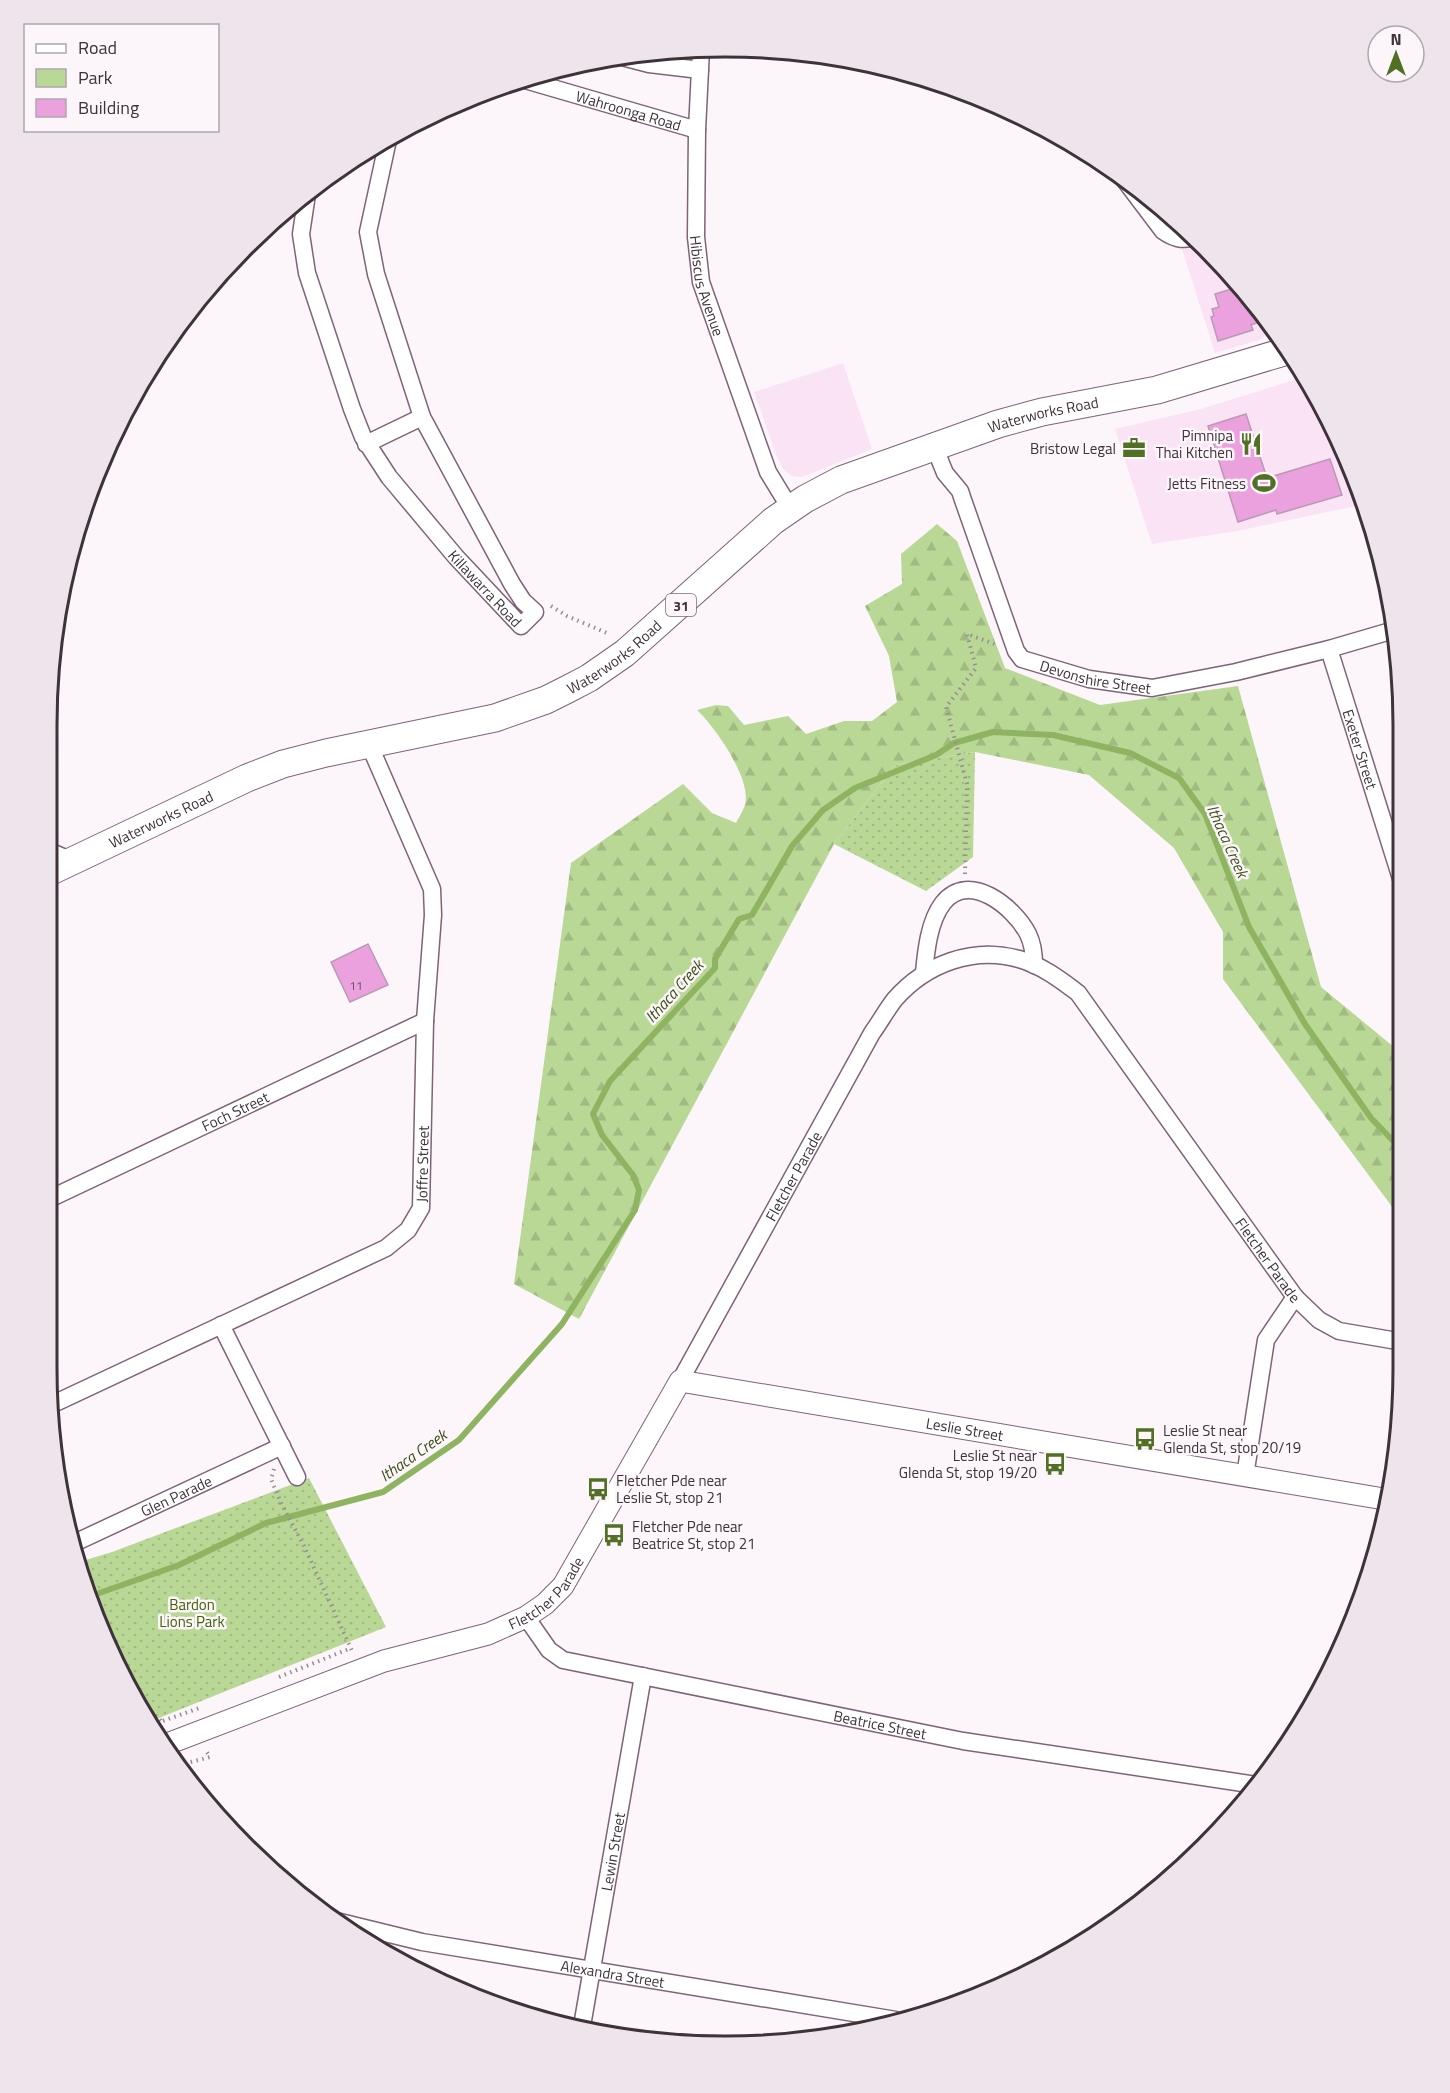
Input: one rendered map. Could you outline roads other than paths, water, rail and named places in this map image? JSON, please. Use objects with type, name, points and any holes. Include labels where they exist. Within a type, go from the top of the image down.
[{"type":"main road","name":"Waterworks Road","points":[[57,868],[266,771],[301,759],[495,718],[546,700],[589,678],[617,660],[755,536],[790,508],[841,480],[1021,417],[1157,390],[1279,353]]},
{"type":"street","name":"Hibiscus Avenue","points":[[701,58],[696,237],[701,282],[768,472],[790,508]]},
{"type":"street","points":[[643,62],[700,70]]},
{"type":"street","name":"Wahroonga Road","points":[[538,84],[697,130]]},
{"type":"street","name":"Killawarra Road","points":[[305,206],[301,234],[307,273],[352,409],[366,444],[389,477],[478,582],[521,626],[535,612],[512,584],[422,417],[376,274],[368,232],[386,149]]},
{"type":"street","points":[[1142,204],[1156,223],[1171,237],[1181,238]]},
{"type":"street","points":[[366,444],[422,417]]},
{"type":"street","name":"Devonshire Street","points":[[934,446],[945,473],[960,491],[1016,651],[1022,659],[1089,679],[1152,688],[1236,672],[1386,632]]},
{"type":"street","points":[[478,582],[493,570],[495,553]]},
{"type":"street","name":"Exeter Street","points":[[1329,649],[1393,850]]},
{"type":"street","name":"Joffre Street","points":[[58,1402],[386,1248],[408,1230],[421,1208],[425,1021],[433,915],[432,889],[369,744]]},
{"type":"street","points":[[57,855],[72,861]]},
{"type":"street","points":[[924,973],[927,947],[936,915],[942,903],[951,895],[965,890],[984,892],[1014,914],[1027,933],[1034,951],[1034,965]]},
{"type":"street","name":"Fletcher Parade","points":[[172,1742],[376,1664],[416,1651],[488,1634],[526,1617],[563,1586],[680,1381],[872,1033],[896,999],[924,973],[949,961],[975,956],[1000,955],[1020,959],[1061,980],[1078,993],[1295,1297],[1318,1320],[1339,1331],[1393,1340]]},
{"type":"street","name":"Foch Street","points":[[57,1195],[425,1021]]},
{"type":"street","points":[[1245,1476],[1266,1340],[1295,1297]]},
{"type":"street","points":[[221,1325],[297,1477]]},
{"type":"street","name":"Leslie Street","points":[[680,1381],[1380,1498]]},
{"type":"street","name":"Glen Parade","points":[[80,1540],[282,1446]]},
{"type":"street","name":"Beatrice Street","points":[[526,1617],[549,1650],[563,1660],[963,1741],[1248,1784]]},
{"type":"street","name":"Lewin Street","points":[[583,2020],[643,1676]]},
{"type":"street","name":"Alexandra Street","points":[[361,1927],[407,1939],[880,2017]]},
{"type":"waterway","name":"Ithaca Creek","points":[[96,1594],[179,1565],[266,1523],[383,1492],[459,1440],[562,1324],[635,1210],[639,1190],[633,1175],[602,1135],[593,1114],[610,1081],[715,968],[715,959],[739,919],[752,915],[792,846],[823,810],[855,788],[936,755],[954,743],[993,732],[1053,735],[1130,753],[1179,778],[1205,814],[1249,927],[1305,1024],[1371,1118],[1393,1141]]},
{"type":"place","name":"Pimnipa Thai Kitchen","points":[[1251,444]]},
{"type":"place","name":"Bristow Legal","points":[[1134,448]]},
{"type":"place","name":"Jetts Fitness","points":[[1264,483]]},
{"type":"place","name":"Leslie St near Glenda St, stop 20/19","points":[[1145,1439]]},
{"type":"place","name":"Leslie St near Glenda St, stop 19/20","points":[[1055,1464]]},
{"type":"place","name":"Fletcher Pde near Leslie St, stop 21","points":[[598,1489]]},
{"type":"place","name":"Fletcher Pde near Beatrice St, stop 21","points":[[614,1535]]},
{"type":"park label","name":"Bardon Lions Park","points":[[192,1612]]}]
